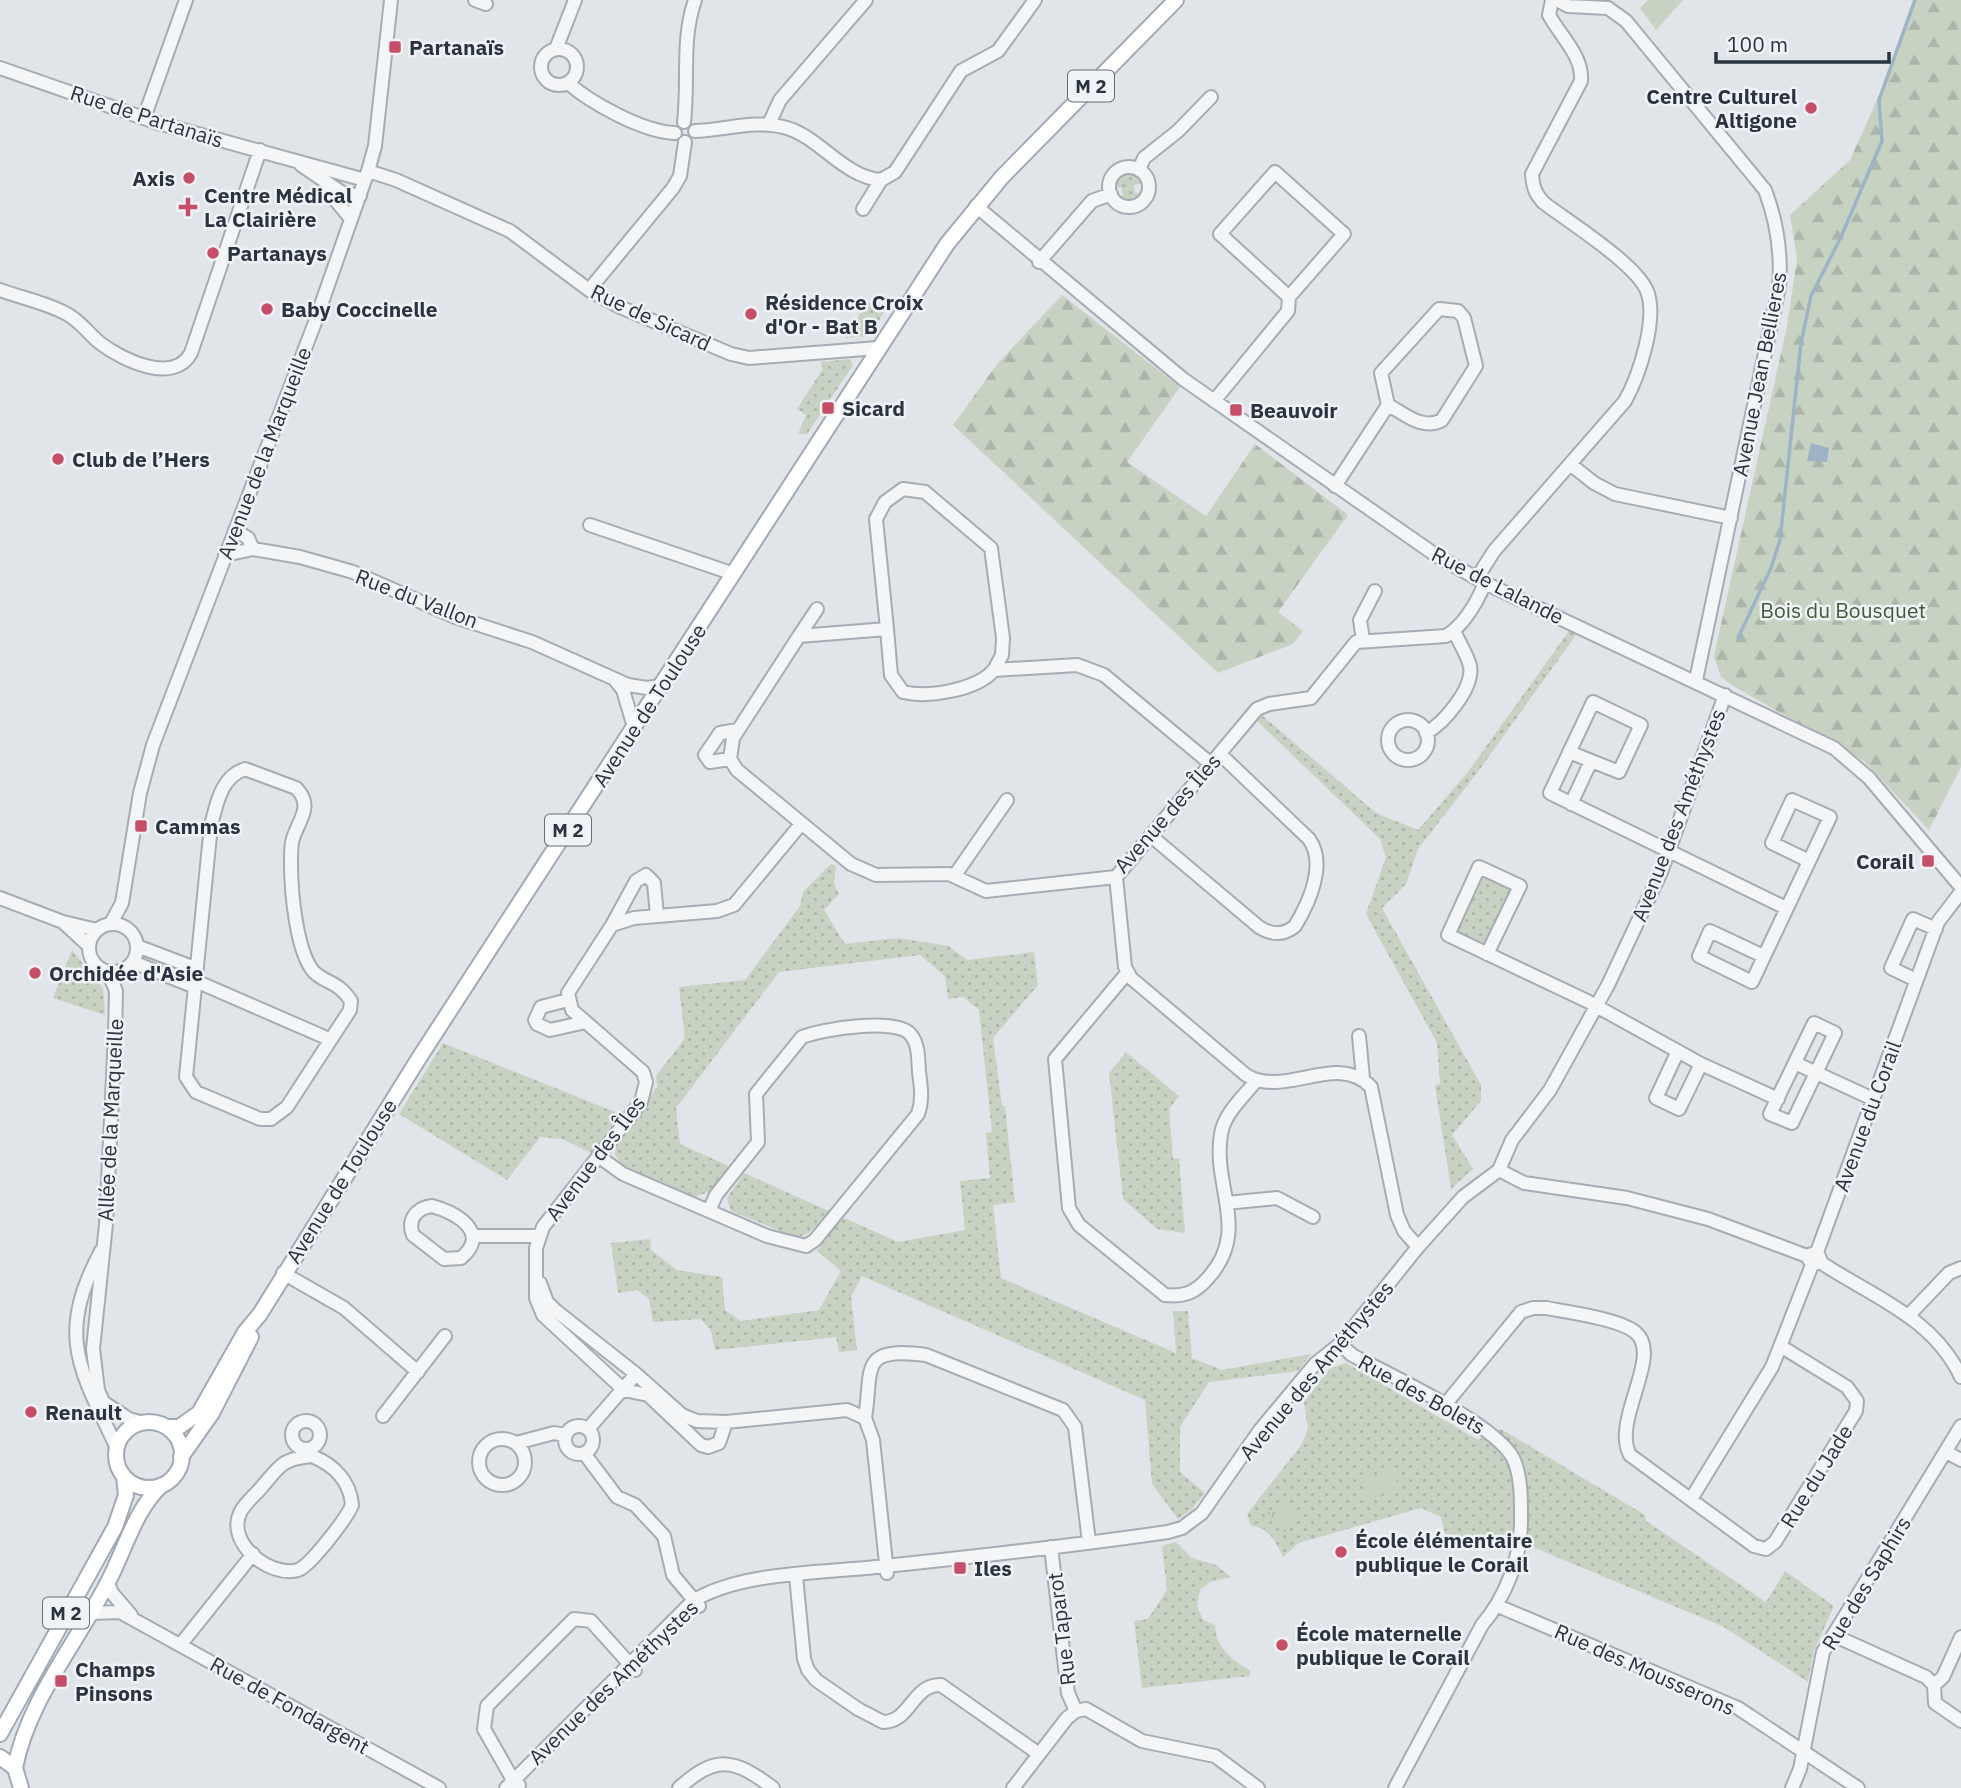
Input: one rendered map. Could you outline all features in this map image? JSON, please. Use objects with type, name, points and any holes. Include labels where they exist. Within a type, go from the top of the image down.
[{"type":"main road","name":"M 2","points":[[976,206],[1176,0]]},
{"type":"main road","name":"Avenue de Toulouse","points":[[181,1457],[221,1398],[260,1314],[283,1273],[878,348],[976,206]]},
{"type":"main road","name":"Avenue de Toulouse","points":[[166,1427],[179,1427],[199,1413],[245,1332],[260,1314]]},
{"type":"main road","points":[[143,1423],[166,1427],[178,1440],[181,1457],[176,1473],[162,1485],[142,1487],[124,1477],[117,1464],[117,1448],[129,1429],[143,1423]]},
{"type":"main road","name":"M 2","points":[[0,1734],[115,1527],[126,1496],[124,1477]]},
{"type":"main road","name":"M 2","points":[[15,1768],[29,1720],[108,1583],[143,1508],[162,1485]]},
{"type":"main road","points":[[0,1757],[15,1768],[21,1788]]},
{"type":"street","points":[[144,118],[186,0]]},
{"type":"street","name":"Avenue de la Marqueille","points":[[111,923],[121,903],[148,763],[179,671],[235,530],[367,176],[375,146],[391,0]]},
{"type":"street","points":[[575,0],[556,49],[545,55],[542,74],[551,83],[568,83],[587,100],[647,126],[675,132]]},
{"type":"street","points":[[684,121],[688,20],[695,0]]},
{"type":"street","points":[[769,124],[780,100],[866,0]]},
{"type":"street","points":[[863,209],[881,180],[895,172],[961,71],[998,51],[1035,0]]},
{"type":"street","points":[[1375,591],[1360,620],[1363,640],[1436,638],[1454,631],[1473,607],[1494,551],[1625,401],[1639,376],[1649,321],[1647,292],[1632,270],[1536,195],[1532,174],[1580,82],[1581,69],[1577,57],[1549,15],[1559,2]]},
{"type":"street","name":"Avenue Jean Bellieres","points":[[1559,2],[1612,4],[1710,119],[1765,190],[1776,222],[1781,263],[1779,287],[1696,680]]},
{"type":"street","points":[[556,49],[570,52],[577,61],[576,74],[568,83]]},
{"type":"street","name":"Rue de Partanaïs","points":[[0,68],[144,118],[343,176],[367,176]]},
{"type":"street","points":[[1139,170],[1144,159],[1178,131],[1211,97]]},
{"type":"street","points":[[684,121],[692,125],[695,131]]},
{"type":"street","points":[[684,121],[678,124],[675,132],[678,139],[685,142],[691,139],[695,131]]},
{"type":"street","points":[[695,131],[769,124],[790,129],[862,175],[881,180]]},
{"type":"street","points":[[589,290],[673,188],[680,176],[685,142]]},
{"type":"street","points":[[0,290],[68,314],[108,349],[129,358],[169,371],[182,366],[191,353],[260,150]]},
{"type":"street","name":"Rue de Partanaïs","points":[[295,160],[338,200],[351,219]]},
{"type":"street","points":[[1128,168],[1139,170],[1147,178],[1149,189],[1141,204],[1125,207],[1115,201],[1111,194],[1111,180],[1118,172],[1128,168]]},
{"type":"street","name":"Rue de Partanaïs","points":[[307,170],[341,192],[360,196]]},
{"type":"street","points":[[1214,401],[1288,311],[1289,297],[1344,234],[1275,172],[1220,234],[1289,297]]},
{"type":"street","name":"Rue de Sicard","points":[[367,176],[416,189],[510,231],[589,290],[620,307],[701,342],[749,358],[878,348]]},
{"type":"street","points":[[1039,262],[1092,201],[1111,194]]},
{"type":"street","name":"Rue de Lalande","points":[[976,206],[1127,335],[1214,401],[1437,556],[1481,581],[1815,737],[1847,758],[1869,778],[1961,889]]},
{"type":"street","points":[[1335,486],[1388,405],[1381,373],[1438,309],[1458,311],[1464,318],[1476,366],[1442,420],[1434,425],[1424,425],[1388,405]]},
{"type":"street","points":[[1570,464],[1594,483],[1615,494],[1731,518]]},
{"type":"street","points":[[914,489],[925,492],[991,548],[1003,638],[1002,655],[994,670],[981,682],[964,688],[903,692],[891,675],[876,519],[885,502],[894,493],[914,489]]},
{"type":"street","points":[[590,524],[734,574]]},
{"type":"street","points":[[235,530],[248,538],[253,549]]},
{"type":"street","name":"Rue du Vallon","points":[[225,555],[253,549],[353,572],[455,617],[543,646],[615,680],[640,688],[661,686]]},
{"type":"street","points":[[738,730],[720,733],[705,755],[710,762],[730,759],[730,746],[738,730],[817,609]]},
{"type":"street","points":[[799,636],[887,629]]},
{"type":"street","points":[[1426,733],[1437,726],[1470,681],[1470,666],[1454,631]]},
{"type":"street","name":"Avenue des Îles","points":[[730,759],[737,770],[801,824],[863,871],[892,877],[940,873],[956,875],[986,891],[1116,877],[1252,714],[1262,706],[1311,698],[1349,647],[1363,640]]},
{"type":"street","points":[[994,670],[1077,665],[1096,670],[1212,764]]},
{"type":"street","points":[[615,680],[623,690],[634,727]]},
{"type":"street","name":"Avenue des Améthystes","points":[[513,1785],[696,1603],[727,1585],[796,1576],[887,1570],[1168,1532],[1194,1520],[1282,1403],[1315,1364],[1340,1344],[1418,1247],[1468,1193],[1499,1170],[1512,1140],[1549,1090],[1598,1006],[1668,852],[1725,695]]},
{"type":"street","points":[[1569,752],[1619,772],[1641,725],[1592,702],[1550,793],[1786,908]]},
{"type":"street","points":[[1151,836],[1266,932],[1282,933],[1295,926],[1317,872],[1318,854],[1309,839],[1220,754]]},
{"type":"street","points":[[1571,804],[1591,761]]},
{"type":"street","points":[[255,770],[296,788],[305,802],[305,812],[292,842],[291,865],[302,953],[316,974],[333,981],[351,1001],[350,1010],[282,1114],[260,1119],[196,1092],[188,1085],[186,1077],[197,985],[195,968],[211,825],[217,803],[229,779],[236,772],[255,770]]},
{"type":"street","points":[[956,875],[1007,800]]},
{"type":"street","points":[[1763,956],[1710,931],[1699,956],[1752,982],[1807,860],[1830,817],[1792,800],[1772,843],[1807,860]]},
{"type":"street","points":[[612,925],[634,918],[717,911],[734,905],[801,824]]},
{"type":"street","points":[[1487,954],[1520,886],[1479,867],[1448,935],[1487,954],[1598,1006],[1702,1064],[1778,1098]]},
{"type":"street","points":[[586,1022],[550,1030],[537,1024],[535,1020],[541,1007],[568,1000],[571,985],[612,925],[636,881],[646,875],[654,883],[657,916]]},
{"type":"street","points":[[1116,877],[1127,973],[1137,984],[1256,1081],[1273,1083],[1343,1073],[1363,1078],[1371,1087],[1397,1215],[1404,1231],[1418,1247]]},
{"type":"street","name":"Avenue du Corail","points":[[1691,1499],[1782,1347],[1916,980],[1944,911],[1961,889]]},
{"type":"street","points":[[0,898],[63,922],[97,930]]},
{"type":"street","name":"Avenue de la Marqueille","points":[[121,903],[128,929]]},
{"type":"street","points":[[1916,980],[1891,968],[1913,919],[1936,929]]},
{"type":"street","points":[[63,922],[89,946],[94,962],[107,972],[122,970],[133,962],[137,946]]},
{"type":"street","points":[[89,946],[97,930],[111,923],[128,929],[137,946],[195,968]]},
{"type":"street","points":[[133,962],[329,1039]]},
{"type":"street","name":"Allée de la Marqueille","points":[[122,970],[116,991],[112,1117],[93,1349],[98,1390],[103,1402],[116,1412],[143,1423]]},
{"type":"street","name":"Allée de la Marqueille","points":[[107,972],[116,991]]},
{"type":"street","points":[[1127,973],[1055,1059],[1072,1217],[1165,1295],[1178,1296],[1196,1290],[1225,1257],[1228,1238],[1221,1133],[1229,1115],[1256,1081]]},
{"type":"street","name":"Avenue des Îles","points":[[538,1242],[598,1156],[641,1102],[646,1082],[636,1064],[572,1010],[568,1000]]},
{"type":"street","points":[[1814,1023],[1835,1033],[1817,1074],[1792,1123],[1770,1114],[1814,1023]]},
{"type":"street","points":[[598,1156],[622,1174],[709,1211],[795,1246],[806,1246],[815,1240],[918,1114],[921,1091],[916,1045],[911,1034],[902,1027],[884,1025],[802,1037],[760,1085],[755,1102],[758,1142],[716,1195],[709,1211]]},
{"type":"street","points":[[1359,1036],[1363,1078]]},
{"type":"street","points":[[1678,1051],[1656,1098],[1679,1109],[1702,1064]]},
{"type":"street","points":[[1795,1063],[1873,1099]]},
{"type":"street","points":[[1499,1170],[1524,1183],[1616,1196],[1697,1216],[1814,1259],[1909,1315],[1947,1354],[1961,1377]]},
{"type":"street","points":[[1226,1203],[1277,1198],[1313,1217]]},
{"type":"street","points":[[432,1206],[471,1229],[475,1236],[467,1253],[461,1258],[444,1259],[413,1235],[411,1221],[423,1207],[432,1206]]},
{"type":"street","points":[[475,1236],[538,1242]]},
{"type":"street","points":[[538,1242],[541,1285],[547,1302],[682,1415],[697,1421],[726,1422],[847,1410],[865,1418]]},
{"type":"street","points":[[538,1242],[536,1298],[543,1315],[624,1390],[648,1395],[701,1445],[708,1447],[719,1443],[726,1422]]},
{"type":"street","name":"Allée de la Marqueille","points":[[103,1248],[79,1297],[75,1332],[85,1376],[117,1448]]},
{"type":"street","points":[[1909,1315],[1949,1273],[1961,1268]]},
{"type":"street","points":[[283,1273],[344,1308],[418,1371]]},
{"type":"street","points":[[1444,1406],[1509,1323],[1521,1312],[1546,1308],[1626,1327],[1640,1338],[1645,1354],[1625,1429],[1626,1448],[1637,1461],[1691,1499]]},
{"type":"street","points":[[383,1416],[445,1336]]},
{"type":"street","name":"Rue des Bolets","points":[[1340,1344],[1352,1355],[1496,1436],[1508,1451],[1517,1471],[1520,1540],[1498,1606],[1482,1625],[1395,1788]]},
{"type":"street","name":"Rue du Jade","points":[[1691,1499],[1754,1546],[1766,1549],[1775,1542],[1856,1411],[1857,1401],[1847,1387],[1782,1347]]},
{"type":"street","points":[[887,1570],[873,1440],[865,1418],[868,1369],[873,1361],[881,1357],[912,1353],[926,1355],[1063,1410],[1075,1427],[1089,1542]]},
{"type":"street","points":[[588,1429],[636,1374]]},
{"type":"street","points":[[588,1429],[575,1426],[565,1435],[565,1444],[570,1451],[584,1453],[617,1497],[635,1505],[664,1536],[673,1575],[696,1603]]},
{"type":"street","name":"Rue des Saphirs","points":[[1792,1788],[1803,1752],[1823,1652],[1961,1426]]},
{"type":"street","points":[[584,1453],[593,1442],[588,1429]]},
{"type":"street","points":[[516,1443],[554,1433],[565,1435]]},
{"type":"street","points":[[304,1451],[322,1460],[348,1482],[352,1505],[350,1511],[302,1568],[278,1570],[253,1554],[240,1539],[240,1512],[281,1463],[304,1451]]},
{"type":"street","points":[[1946,1452],[1961,1460]]},
{"type":"street","name":"Rue Taparot","points":[[1051,1546],[1068,1693],[1076,1711]]},
{"type":"street","points":[[181,1644],[253,1554]]},
{"type":"street","points":[[796,1576],[804,1659],[816,1680],[883,1722],[898,1718],[924,1689],[942,1685],[1039,1754]]},
{"type":"street","name":"Rue de Fondargent","points":[[108,1583],[125,1610],[140,1622]]},
{"type":"street","name":"Rue des Mousserons","points":[[1498,1606],[1738,1708],[1858,1788]]},
{"type":"street","name":"Rue de Fondargent","points":[[90,1614],[120,1612],[439,1788]]},
{"type":"street","points":[[513,1785],[484,1729],[487,1706],[574,1619],[591,1620],[633,1667]]},
{"type":"street","points":[[1833,1635],[1926,1677],[1934,1685],[1935,1703],[1961,1721]]},
{"type":"street","points":[[1934,1685],[1943,1676],[1961,1637]]},
{"type":"street","points":[[1013,1788],[1076,1711],[1096,1712],[1142,1741],[1215,1756],[1258,1788]]},
{"type":"street","points":[[679,1788],[698,1771],[728,1762],[749,1770],[773,1788]]},
{"type":"green space","points":[[1648,0],[1683,0],[1656,30],[1640,8]]},
{"type":"green space","name":"Bois du Bousquet","points":[[1913,0],[1961,0],[1961,767],[1929,830],[1864,761],[1730,684],[1721,677],[1714,656],[1787,326],[1797,259],[1790,215],[1850,160],[1884,84]]},
{"type":"green space","points":[[1123,173],[1134,174],[1143,183],[1134,185],[1135,193],[1144,192],[1135,203],[1124,205],[1115,198],[1123,195],[1121,187],[1112,189],[1113,181]]},
{"type":"green space","points":[[1062,295],[1180,387],[1127,462],[1206,516],[1255,444],[1348,515],[1278,612],[1303,631],[1293,644],[1218,673],[953,425],[998,363]]},
{"type":"green space","points":[[867,302],[884,313],[868,336],[845,338]]},
{"type":"green space","points":[[849,359],[853,365],[807,434],[798,434],[806,415],[797,409],[822,370],[821,362]]},
{"type":"green space","points":[[1569,631],[1576,635],[1480,769],[1418,849],[1406,884],[1382,908],[1481,1085],[1481,1101],[1452,1135],[1473,1169],[1451,1189],[1435,1085],[1440,1084],[1437,1043],[1366,914],[1386,857],[1380,839],[1256,720],[1262,715],[1376,813],[1418,830],[1467,773]]},
{"type":"green space","points":[[831,864],[836,866],[834,883],[839,894],[824,910],[845,944],[898,938],[949,946],[967,960],[1034,952],[1038,985],[993,1038],[1002,1106],[1005,1106],[1015,1202],[993,1205],[1001,1278],[1176,1353],[1173,1311],[1188,1311],[1192,1358],[1222,1370],[1311,1354],[1298,1371],[1209,1382],[1180,1427],[1180,1472],[1205,1493],[1192,1509],[1178,1519],[1152,1484],[1145,1400],[862,1276],[851,1297],[857,1350],[839,1352],[836,1337],[715,1350],[711,1331],[701,1319],[653,1322],[649,1299],[637,1290],[618,1293],[611,1243],[650,1239],[651,1250],[677,1270],[722,1277],[725,1310],[741,1321],[819,1310],[841,1271],[817,1251],[842,1217],[898,1242],[965,1230],[960,1181],[990,1178],[986,1133],[992,1132],[979,1010],[963,997],[948,999],[945,976],[920,955],[779,972],[676,1108],[680,1144],[731,1167],[711,1191],[695,1197],[625,1170],[615,1154],[617,1140],[657,1087],[656,1076],[685,1038],[679,987],[745,980],[800,906],[803,892]]},
{"type":"green space","points":[[1483,874],[1509,886],[1511,892],[1484,946],[1456,934]]},
{"type":"green space","points":[[72,950],[103,988],[105,1015],[53,998]]},
{"type":"green space","points":[[443,1043],[620,1114],[592,1153],[562,1139],[540,1137],[507,1180],[399,1114]]},
{"type":"green space","points":[[1126,1052],[1179,1096],[1169,1109],[1173,1159],[1179,1158],[1185,1233],[1157,1229],[1123,1199],[1109,1073]]},
{"type":"green space","points":[[744,1173],[829,1211],[810,1232],[798,1238],[731,1211],[727,1198]]},
{"type":"green space","points":[[1346,1363],[1478,1440],[1501,1429],[1645,1515],[1646,1521],[1766,1602],[1785,1571],[1834,1606],[1814,1651],[1808,1682],[1724,1627],[1528,1545],[1509,1534],[1460,1540],[1457,1547],[1447,1542],[1441,1517],[1421,1508],[1299,1543],[1283,1557],[1267,1532],[1251,1526],[1247,1514],[1302,1444],[1308,1429],[1304,1402],[1330,1368]]},
{"type":"green space","points":[[1394,1471],[1399,1490],[1367,1497],[1363,1478]]},
{"type":"green space","points":[[1286,1505],[1297,1520],[1284,1534],[1268,1513],[1274,1508],[1277,1512]]},
{"type":"green space","points":[[1176,1542],[1192,1558],[1216,1565],[1231,1577],[1210,1582],[1200,1590],[1197,1606],[1203,1620],[1215,1625],[1222,1647],[1250,1671],[1250,1676],[1142,1688],[1134,1621],[1148,1619],[1167,1590],[1162,1546]]},
{"type":"water","points":[[1811,443],[1829,448],[1827,462],[1807,461]]},
{"type":"waterway","points":[[1738,638],[1771,568],[1780,540],[1801,343],[1811,296],[1841,237],[1882,141],[1879,100],[1915,0]]},
{"type":"place","name":"Partanaïs","points":[[395,47]]},
{"type":"place","name":"Centre Culturel Altigone","points":[[1811,108]]},
{"type":"place","name":"Axis","points":[[189,178]]},
{"type":"place","name":"Centre Médical La Clairière","points":[[188,207]]},
{"type":"place","name":"Partanays","points":[[213,253]]},
{"type":"place","name":"Baby Coccinelle","points":[[267,309]]},
{"type":"place","name":"Résidence Croix d'Or - Bat B","points":[[751,314]]},
{"type":"place","name":"Sicard","points":[[828,408]]},
{"type":"place","name":"Beauvoir","points":[[1236,410]]},
{"type":"place","name":"Club de l’Hers","points":[[58,459]]},
{"type":"place","name":"Cammas","points":[[141,826]]},
{"type":"place","name":"Corail","points":[[1928,861]]},
{"type":"place","name":"Orchidée d'Asie","points":[[35,973]]},
{"type":"place","name":"Renault","points":[[31,1412]]},
{"type":"place","name":"École élémentaire publique le Corail","points":[[1341,1552]]},
{"type":"place","name":"Iles","points":[[960,1568]]},
{"type":"place","name":"École maternelle publique le Corail","points":[[1282,1645]]},
{"type":"place","name":"Champs Pinsons","points":[[61,1681]]}]
